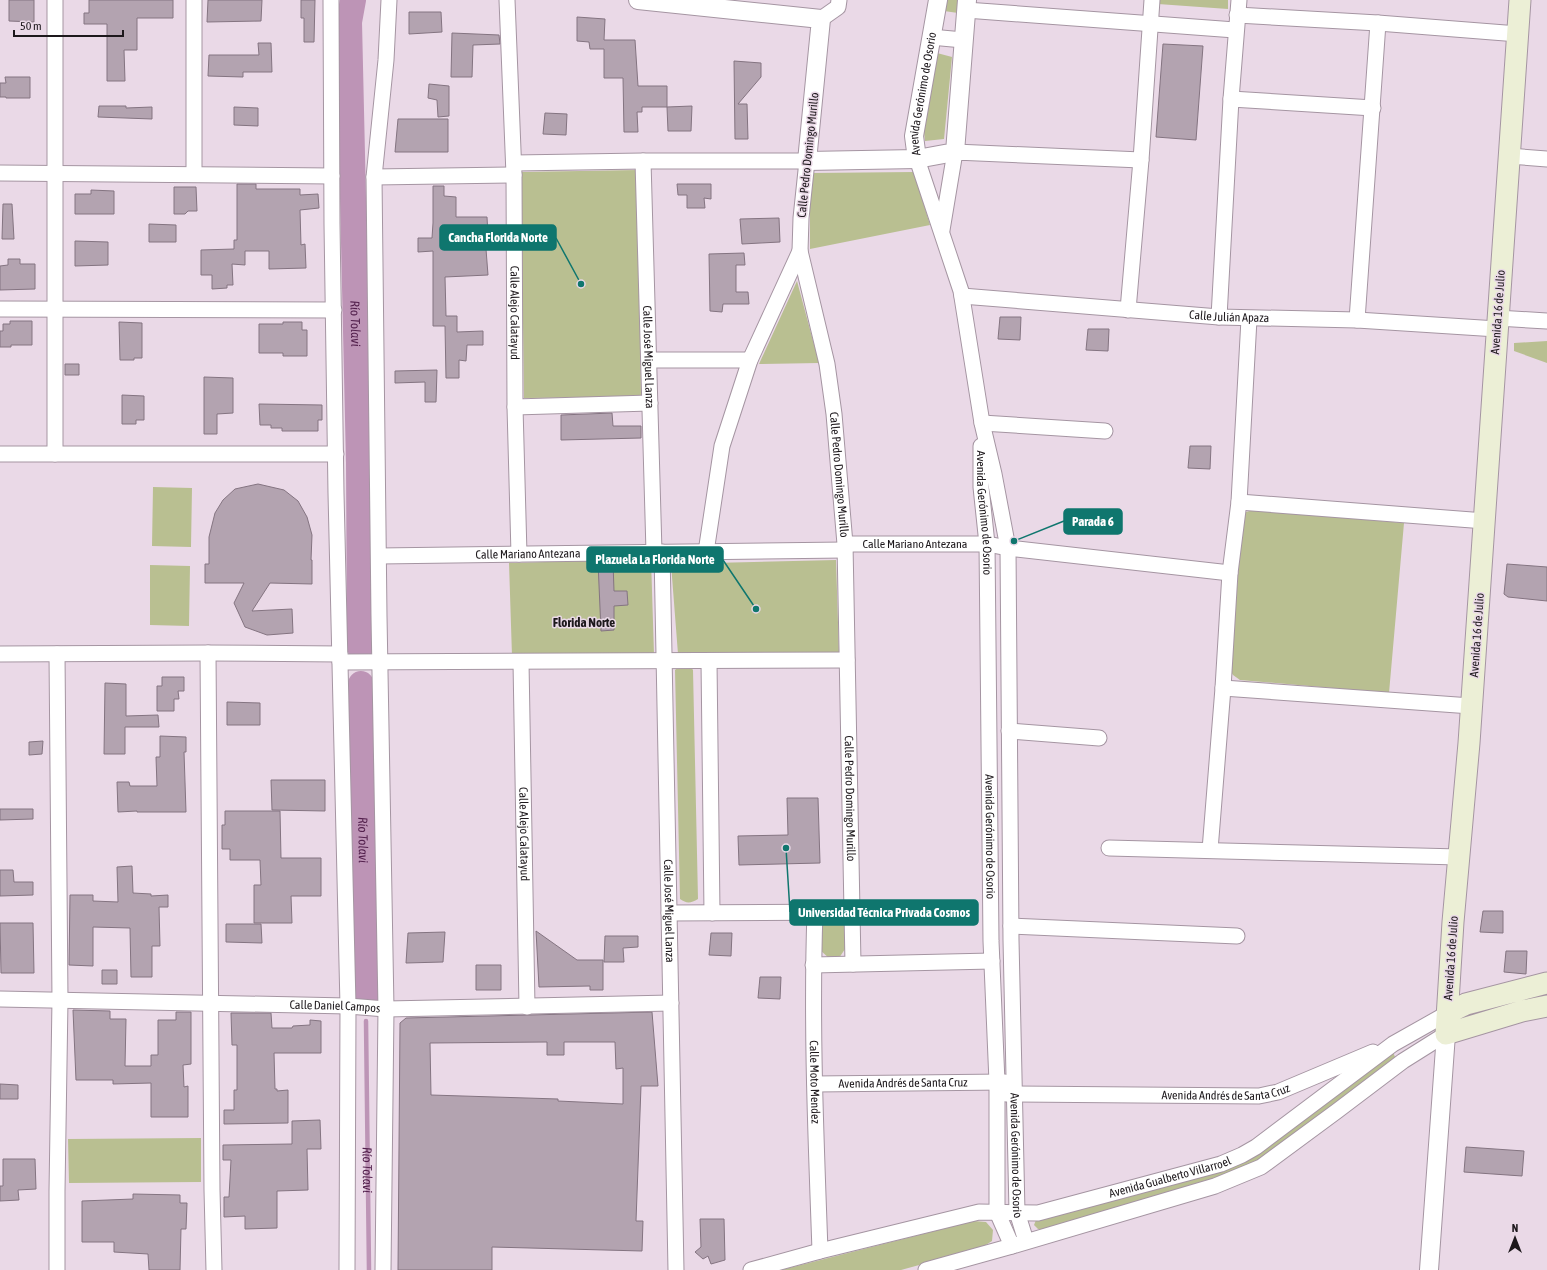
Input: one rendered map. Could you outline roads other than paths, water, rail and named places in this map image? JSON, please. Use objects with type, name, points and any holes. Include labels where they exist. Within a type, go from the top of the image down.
[{"type":"main road","name":"Avenida 16 de Julio","points":[[1446,1034],[1485,520],[1520,0]]},
{"type":"main road","name":"Avenida Gualberto Villarroel","points":[[1448,1013],[1466,1004],[1547,982]]},
{"type":"main road","name":"Avenida Gualberto Villarroel","points":[[1446,1034],[1522,1011],[1547,1006]]},
{"type":"street","points":[[55,0],[55,454]]},
{"type":"street","points":[[194,0],[194,174]]},
{"type":"street","points":[[331,0],[336,454],[348,1006],[347,1270]]},
{"type":"street","points":[[383,1270],[386,1009],[379,616],[374,177],[386,60],[389,0]]},
{"type":"street","name":"Calle Alejo Calatayud","points":[[507,0],[514,169],[515,407],[519,554]]},
{"type":"street","points":[[638,0],[821,19],[838,7],[839,0]]},
{"type":"street","name":"Avenida Gerónimo de Osorio","points":[[938,0],[914,136],[917,159],[942,231],[962,296],[982,423],[994,474],[1008,548],[1011,933],[1019,1244]]},
{"type":"street","points":[[1128,310],[1141,160],[1152,0]]},
{"type":"street","points":[[1218,317],[1238,0]]},
{"type":"street","points":[[966,5],[1235,30]]},
{"type":"street","name":"Avenida Gerónimo de Osorio","points":[[942,231],[955,152],[966,5]]},
{"type":"street","points":[[1237,15],[1378,23],[1518,34]]},
{"type":"street","name":"Calle Pedro Domingo Murillo","points":[[821,19],[801,218],[800,251],[827,364],[834,414],[845,547],[853,964]]},
{"type":"street","points":[[1357,320],[1378,23]]},
{"type":"street","points":[[931,37],[963,40]]},
{"type":"street","points":[[1231,98],[1373,108]]},
{"type":"street","points":[[374,177],[643,160],[807,162],[917,159],[955,152],[1141,160]]},
{"type":"street","points":[[1509,156],[1547,159]]},
{"type":"street","name":"Calle José Miguel Lanza","points":[[643,160],[650,403],[664,661],[676,1270]]},
{"type":"street","points":[[0,173],[332,176]]},
{"type":"street","points":[[706,552],[722,446],[750,360],[800,251]]},
{"type":"street","name":"Calle Julián Apaza","points":[[962,296],[1249,319],[1497,324],[1547,322]]},
{"type":"street","points":[[0,309],[334,310]]},
{"type":"street","points":[[1210,850],[1223,688],[1230,573],[1239,502],[1249,319]]},
{"type":"street","points":[[649,360],[750,360]]},
{"type":"street","points":[[515,407],[650,403]]},
{"type":"street","points":[[982,423],[1105,431]]},
{"type":"street","name":"Avenida Gerónimo de Osorio","points":[[982,423],[981,487],[987,544],[991,941],[996,1088],[997,1212],[1019,1244]]},
{"type":"street","points":[[0,454],[336,454]]},
{"type":"street","points":[[1239,502],[1485,520]]},
{"type":"street","name":"Calle Mariano Antezana","points":[[379,556],[706,552],[987,544],[1008,548],[1230,573]]},
{"type":"street","points":[[208,653],[214,1270]]},
{"type":"street","points":[[0,654],[208,653],[340,658],[381,662],[847,660]]},
{"type":"street","points":[[57,654],[60,1000],[57,1191],[58,1270]]},
{"type":"street","points":[[709,661],[712,913]]},
{"type":"street","name":"Calle Alejo Calatayud","points":[[521,662],[527,1007]]},
{"type":"street","points":[[1223,688],[1471,706]]},
{"type":"street","points":[[1009,730],[1100,738]]},
{"type":"street","points":[[1109,848],[1459,857]]},
{"type":"street","name":"Calle Moto Mendez","points":[[814,912],[814,1084],[820,1251]]},
{"type":"street","points":[[669,913],[853,912]]},
{"type":"street","points":[[991,941],[1011,933],[1237,936]]},
{"type":"street","points":[[813,965],[992,960]]},
{"type":"street","name":"Calle Daniel Campos","points":[[0,999],[348,1006],[386,1009],[671,1003]]},
{"type":"street","name":"Avenida Gualberto Villarroel","points":[[751,1270],[820,1251],[979,1212],[1038,1213],[1221,1164],[1242,1155],[1256,1146],[1393,1044],[1448,1013]]},
{"type":"street","name":"Avenida Gualberto Villarroel","points":[[926,1270],[1215,1186],[1260,1167],[1403,1061],[1446,1034]]},
{"type":"street","name":"Avenida Andrés de Santa Cruz","points":[[814,1084],[1015,1088],[1259,1096],[1278,1092],[1393,1044],[1446,1034]]},
{"type":"street","name":"Avenida 16 de Julio","points":[[1429,1270],[1446,1034]]},
{"type":"waterway","name":"Río Tolavi","points":[[353,0],[349,22],[359,463],[360,647]]},
{"type":"waterway","name":"Río Tolavi","points":[[361,684],[366,997]]},
{"type":"waterway","name":"Río Tolavi","points":[[366,1021],[369,1270]]},
{"type":"place","name":"Cancha Florida Norte","points":[[581,284]]},
{"type":"place","name":"Parada 6","points":[[1014,541]]},
{"type":"place","name":"Plazuela La Florida Norte","points":[[756,609]]},
{"type":"place","name":"Universidad Técnica Privada Cosmos","points":[[786,848]]},
{"type":"district","name":"Florida Norte","points":[[584,622]]}]
